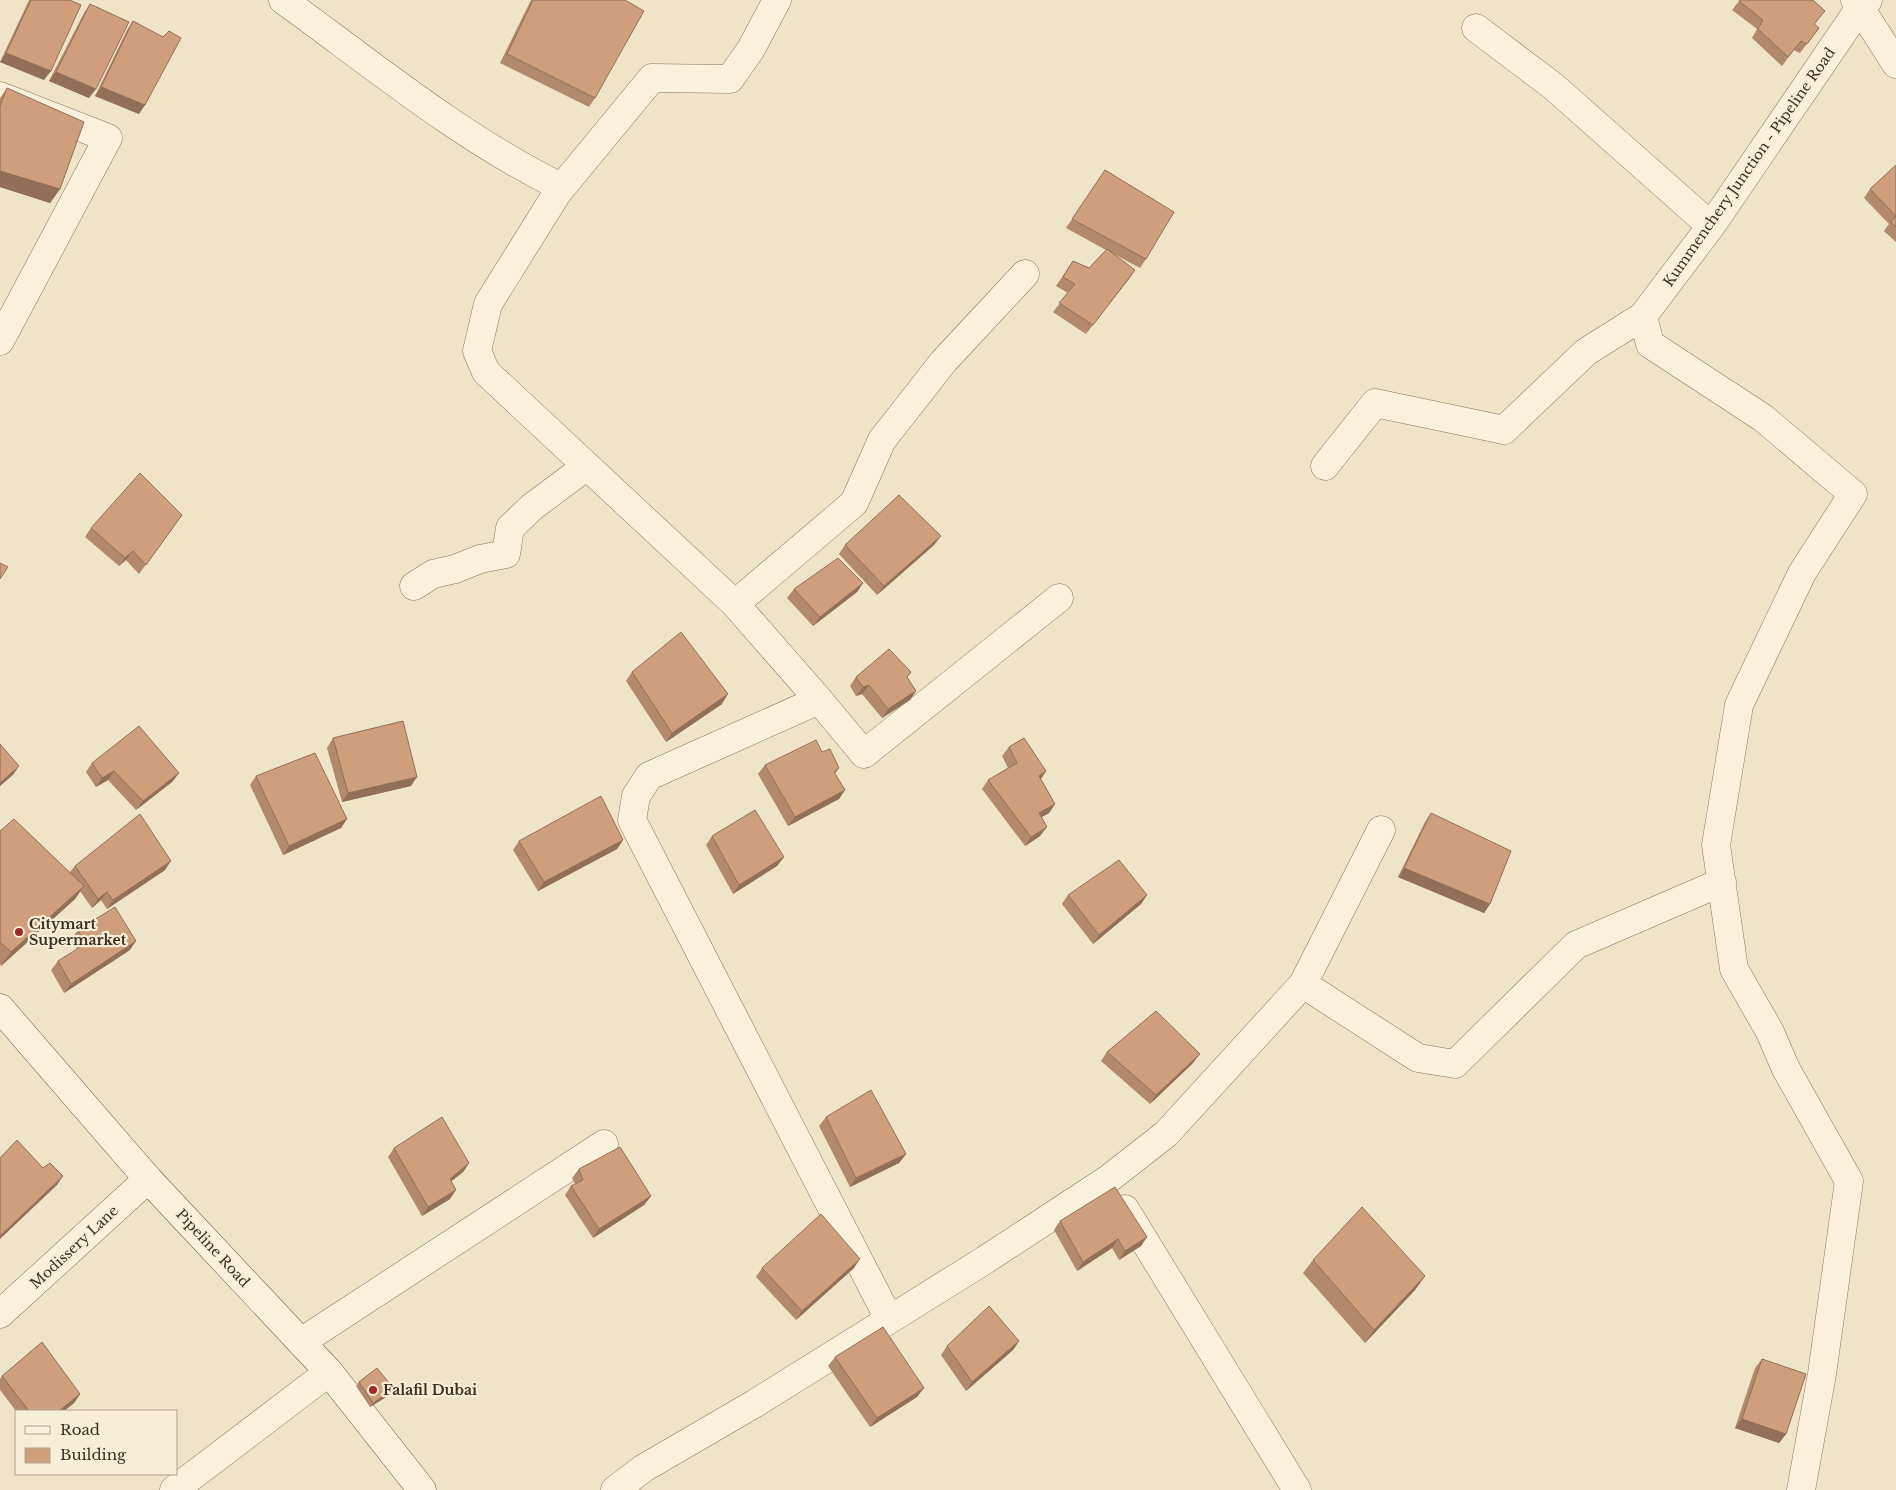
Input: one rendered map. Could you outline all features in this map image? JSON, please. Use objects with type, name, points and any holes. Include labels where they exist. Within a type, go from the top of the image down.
[{"type":"street","points":[[283,0],[455,126],[542,177],[561,186],[488,304],[477,351],[486,372],[735,604],[864,754],[1059,598]]},
{"type":"street","points":[[558,192],[652,78],[730,80],[751,49],[777,0]]},
{"type":"street","points":[[1861,3],[1896,64]]},
{"type":"street","name":"Kummenchery Junction - Pipeline Road","points":[[1643,316],[1711,226],[1861,3]]},
{"type":"street","points":[[1476,28],[1553,86],[1711,226]]},
{"type":"street","points":[[0,96],[108,138],[0,341]]},
{"type":"street","points":[[735,604],[854,503],[882,440],[944,361],[1025,274]]},
{"type":"street","points":[[1325,466],[1375,403],[1504,430],[1586,352],[1643,316],[1650,344],[1763,418],[1853,494],[1802,573],[1739,705],[1716,846],[1734,969],[1770,1032],[1786,1069],[1848,1181],[1822,1374],[1801,1490]]},
{"type":"street","points":[[414,586],[433,574],[455,569],[480,559],[506,554],[510,528],[532,507],[586,466]]},
{"type":"street","points":[[819,700],[649,776],[636,796],[632,820],[889,1319]]},
{"type":"street","points":[[615,1490],[644,1468],[754,1404],[985,1260],[1107,1180],[1166,1134],[1303,984],[1380,830]]},
{"type":"street","points":[[1303,984],[1418,1058],[1455,1064],[1576,945],[1722,882]]},
{"type":"street","name":"Pipeline Road","points":[[0,1008],[148,1179],[329,1372],[422,1490]]},
{"type":"street","points":[[302,1342],[604,1144]]},
{"type":"street","name":"Modissery Lane","points":[[0,1314],[148,1179]]},
{"type":"street","points":[[1107,1180],[1297,1490]]},
{"type":"street","points":[[174,1490],[329,1372]]},
{"type":"building","points":[[31,0],[70,0],[81,5],[51,71],[6,53]]},
{"type":"building","points":[[533,0],[625,0],[644,11],[595,98],[507,54]]},
{"type":"building","points":[[1740,0],[1813,0],[1825,11],[1814,24],[1819,28],[1807,44],[1801,41],[1788,57],[1758,29],[1763,20]]},
{"type":"building","points":[[90,4],[129,22],[96,89],[56,72]]},
{"type":"building","points":[[133,21],[163,37],[169,31],[181,38],[145,105],[101,87]]},
{"type":"building","points":[[7,88],[84,122],[60,189],[0,171],[0,106]]},
{"type":"building","points":[[1896,165],[1896,216],[1870,189]]},
{"type":"building","points":[[1105,170],[1174,212],[1146,259],[1072,219]]},
{"type":"building","points":[[1896,216],[1896,227],[1891,222]]},
{"type":"building","points":[[1107,249],[1135,270],[1093,325],[1059,303],[1075,284],[1063,277],[1073,261],[1089,268]]},
{"type":"building","points":[[140,473],[182,515],[146,565],[133,551],[125,558],[91,528]]},
{"type":"building","points":[[899,495],[941,536],[884,586],[845,545]]},
{"type":"building","points":[[838,558],[863,583],[820,617],[794,589]]},
{"type":"building","points":[[0,563],[8,567],[0,579]]},
{"type":"building","points":[[681,632],[728,694],[672,733],[632,672]]},
{"type":"building","points":[[889,649],[911,672],[907,677],[916,691],[888,709],[869,685],[863,687],[856,677]]},
{"type":"building","points":[[403,721],[417,777],[348,793],[333,738]]},
{"type":"building","points":[[139,726],[179,773],[143,801],[114,771],[102,778],[92,763]]},
{"type":"building","points":[[1024,738],[1046,771],[1039,776],[1055,804],[1039,813],[1047,827],[1031,837],[988,780],[1017,763],[1009,747]]},
{"type":"building","points":[[816,740],[822,752],[830,749],[839,768],[834,772],[845,790],[795,817],[765,765]]},
{"type":"building","points":[[0,744],[19,766],[0,783]]},
{"type":"building","points":[[315,753],[347,819],[289,846],[256,776]]},
{"type":"building","points":[[601,796],[623,840],[544,882],[519,841]]},
{"type":"building","points":[[755,810],[784,857],[739,885],[712,836]]},
{"type":"building","points":[[1431,813],[1511,851],[1490,904],[1404,868]]},
{"type":"building","points":[[140,814],[171,861],[113,900],[107,892],[98,899],[75,866]]},
{"type":"building","name":"Citymart Supermarket","points":[[14,819],[84,886],[11,952],[0,942],[0,831]]},
{"type":"building","points":[[1119,860],[1147,895],[1099,935],[1068,895]]},
{"type":"building","points":[[115,907],[136,941],[71,984],[58,961],[85,944],[78,930]]},
{"type":"building","points":[[1156,1011],[1200,1054],[1156,1095],[1107,1052]]},
{"type":"building","points":[[871,1090],[906,1154],[856,1178],[826,1117]]},
{"type":"building","points":[[442,1117],[469,1163],[450,1179],[456,1190],[428,1207],[394,1148]]},
{"type":"building","points":[[17,1140],[43,1168],[50,1163],[63,1176],[0,1236],[0,1158]]},
{"type":"building","points":[[620,1147],[651,1196],[599,1229],[571,1186],[583,1180],[579,1169]]},
{"type":"building","points":[[1115,1187],[1147,1237],[1125,1251],[1118,1239],[1083,1262],[1060,1221]]},
{"type":"building","points":[[1362,1207],[1425,1276],[1374,1330],[1313,1260]]},
{"type":"building","points":[[821,1214],[860,1259],[802,1311],[762,1268]]},
{"type":"building","points":[[989,1306],[1019,1341],[972,1382],[947,1346]]},
{"type":"building","points":[[883,1327],[924,1388],[877,1418],[835,1357]]},
{"type":"building","points":[[42,1342],[80,1394],[60,1410],[28,1410],[2,1376]]},
{"type":"building","points":[[1762,1359],[1806,1374],[1786,1434],[1742,1419]]},
{"type":"building","name":"Falafil Dubai","points":[[377,1368],[394,1389],[373,1403],[359,1382]]},
{"type":"place","name":"Citymart Supermarket","points":[[19,932]]},
{"type":"place","name":"Falafil Dubai","points":[[373,1390]]}]
